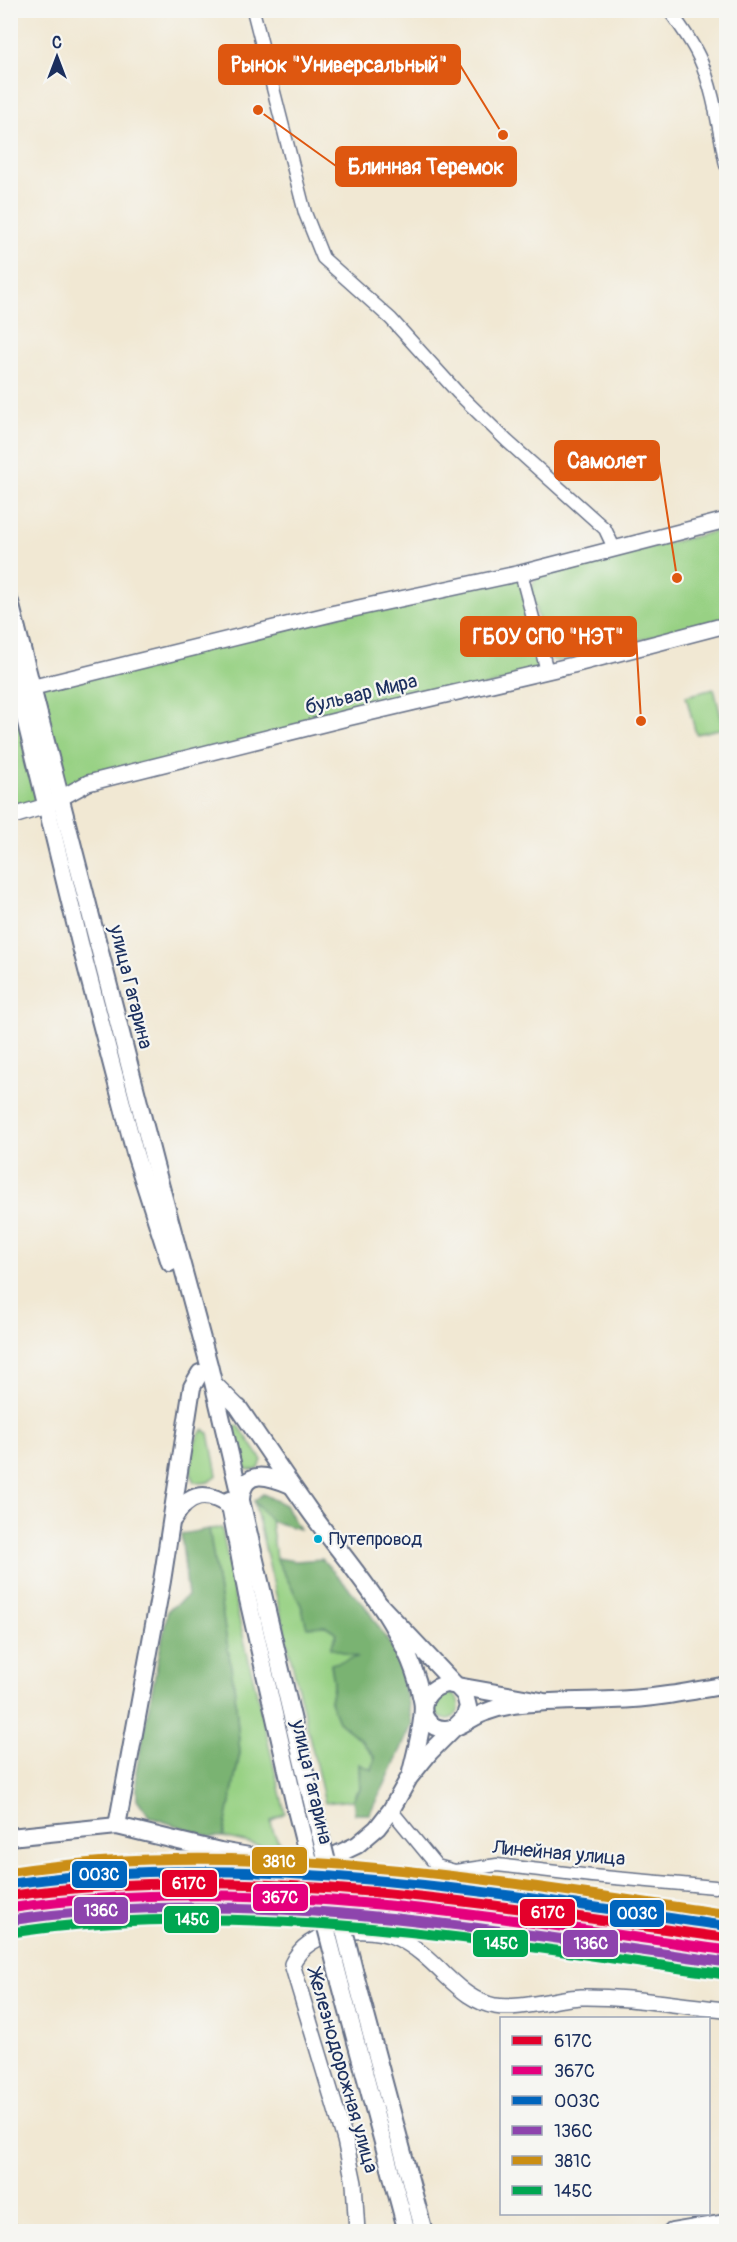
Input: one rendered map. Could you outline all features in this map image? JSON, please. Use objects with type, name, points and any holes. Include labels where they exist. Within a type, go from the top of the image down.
[{"type":"main road","name":"улица Гагарина","points":[[10,602],[20,691]]},
{"type":"main road","name":"улица Гагарина","points":[[10,657],[53,802],[136,1157],[206,1378],[356,1978],[424,2232]]},
{"type":"main road","points":[[117,1826],[172,1521],[192,1387],[206,1378]]},
{"type":"main road","name":"улица Гагарина","points":[[239,1408],[291,1485],[380,1605],[404,1646],[423,1702]]},
{"type":"main road","points":[[172,1521],[182,1504],[195,1497],[207,1495],[218,1497],[236,1505],[248,1479],[256,1476],[279,1480],[291,1485]]},
{"type":"main road","name":"улица Гагарина","points":[[236,1505],[247,1595],[296,1810],[406,2232]]},
{"type":"main road","name":"улица Гагарина","points":[[380,1605],[456,1687]]},
{"type":"main road","points":[[409,1778],[417,1749],[423,1702],[427,1693],[435,1686],[446,1684],[541,1701],[651,1697],[726,1685]]},
{"type":"main road","points":[[10,1837],[117,1826],[220,1851],[287,1860],[336,1855],[357,1845],[377,1828],[391,1810],[409,1778],[464,1718],[468,1707],[465,1695],[456,1687]]},
{"type":"main road","points":[[423,1702],[424,1715],[432,1724],[444,1729],[486,1712],[541,1701]]},
{"type":"main road","points":[[672,2232],[726,2223]]},
{"type":"street","points":[[253,10],[305,213],[323,258],[391,319],[458,393],[507,441],[605,529],[614,548]]},
{"type":"street","points":[[669,10],[694,48],[706,75],[726,165]]},
{"type":"street","points":[[20,691],[334,613],[521,573],[726,520]]},
{"type":"street","points":[[521,573],[547,671]]},
{"type":"street","name":"бульвар Мира","points":[[10,817],[53,802],[88,783],[726,625]]},
{"type":"street","name":"улица Гагарина","points":[[206,1378],[239,1408]]},
{"type":"street","name":"Линейная улица","points":[[391,1810],[437,1866],[455,1871],[497,1865],[715,1887]]},
{"type":"street","name":"Железнодорожная улица","points":[[357,2232],[354,2183],[345,2140],[292,1964],[297,1953],[306,1945],[327,1935],[350,1931],[388,1934],[412,1944],[472,1999],[497,2006],[582,1997],[726,2010]]},
{"type":"street","points":[[10,2227],[13,2232]]},
{"type":"green space","points":[[726,529],[726,618],[558,661],[551,659],[547,653],[531,591],[534,581],[540,574]]},
{"type":"green space","points":[[521,573],[547,671],[88,783],[11,817],[10,693]]},
{"type":"green space","points":[[714,689],[724,728],[696,734],[686,696]]},
{"type":"green space","points":[[239,1426],[262,1460],[259,1469],[250,1470],[239,1464],[230,1427]]},
{"type":"green space","points":[[203,1430],[209,1433],[217,1475],[210,1481],[201,1483],[194,1482],[191,1463],[196,1440]]},
{"type":"green space","points":[[263,1494],[285,1505],[299,1529],[271,1521],[254,1501]]},
{"type":"green space","points":[[254,1501],[271,1521],[276,1558],[301,1605],[307,1626],[326,1626],[337,1633],[358,1658],[331,1665],[334,1682],[330,1701],[338,1721],[361,1740],[375,1758],[373,1770],[359,1765],[360,1790],[356,1792],[353,1800],[325,1803]]},
{"type":"green space","points":[[222,1528],[237,1610],[285,1813],[271,1821],[278,1840],[289,1849],[223,1837],[240,1753],[235,1693],[209,1529]]},
{"type":"green space","points":[[209,1529],[235,1693],[240,1753],[223,1837],[211,1837],[150,1817],[137,1799],[136,1771],[168,1610],[188,1596],[181,1534]]},
{"type":"green space","points":[[276,1558],[296,1561],[322,1559],[365,1606],[399,1658],[412,1725],[369,1814],[355,1814],[353,1800],[360,1790],[359,1764],[372,1770],[375,1758],[361,1740],[338,1721],[330,1701],[334,1682],[331,1664],[357,1657],[331,1648],[337,1633],[326,1626],[307,1627],[301,1605]]},
{"type":"green space","points":[[446,1693],[455,1697],[459,1706],[455,1715],[446,1719],[437,1715],[433,1706],[437,1697]]},
{"type":"transit line","name":"381С","points":[[10,1872],[99,1862],[189,1859],[279,1861],[369,1867],[459,1877],[726,1914]]},
{"type":"transit line","name":"003С","points":[[10,1884],[99,1874],[189,1871],[279,1873],[459,1889],[726,1926]]},
{"type":"transit line","name":"617C","points":[[10,1896],[99,1886],[189,1883],[279,1885],[459,1901],[726,1938]]},
{"type":"transit line","name":"367С","points":[[12,1908],[101,1898],[190,1895],[279,1897],[458,1913],[724,1950]]},
{"type":"transit line","name":"136С","points":[[13,1920],[102,1910],[191,1907],[280,1909],[458,1925],[723,1962]]},
{"type":"transit line","name":"145С","points":[[15,1932],[103,1922],[191,1919],[280,1921],[457,1937],[721,1974]]},
{"type":"place","name":"Блинная Теремок","points":[[258,110]]},
{"type":"place","name":"Рынок \"Универсальный\"","points":[[503,135]]},
{"type":"place","name":"Самолет","points":[[677,578]]},
{"type":"place","name":"ГБОУ СПО \"НЭТ\"","points":[[641,721]]},
{"type":"place","name":"Путепровод","points":[[318,1539]]}]
